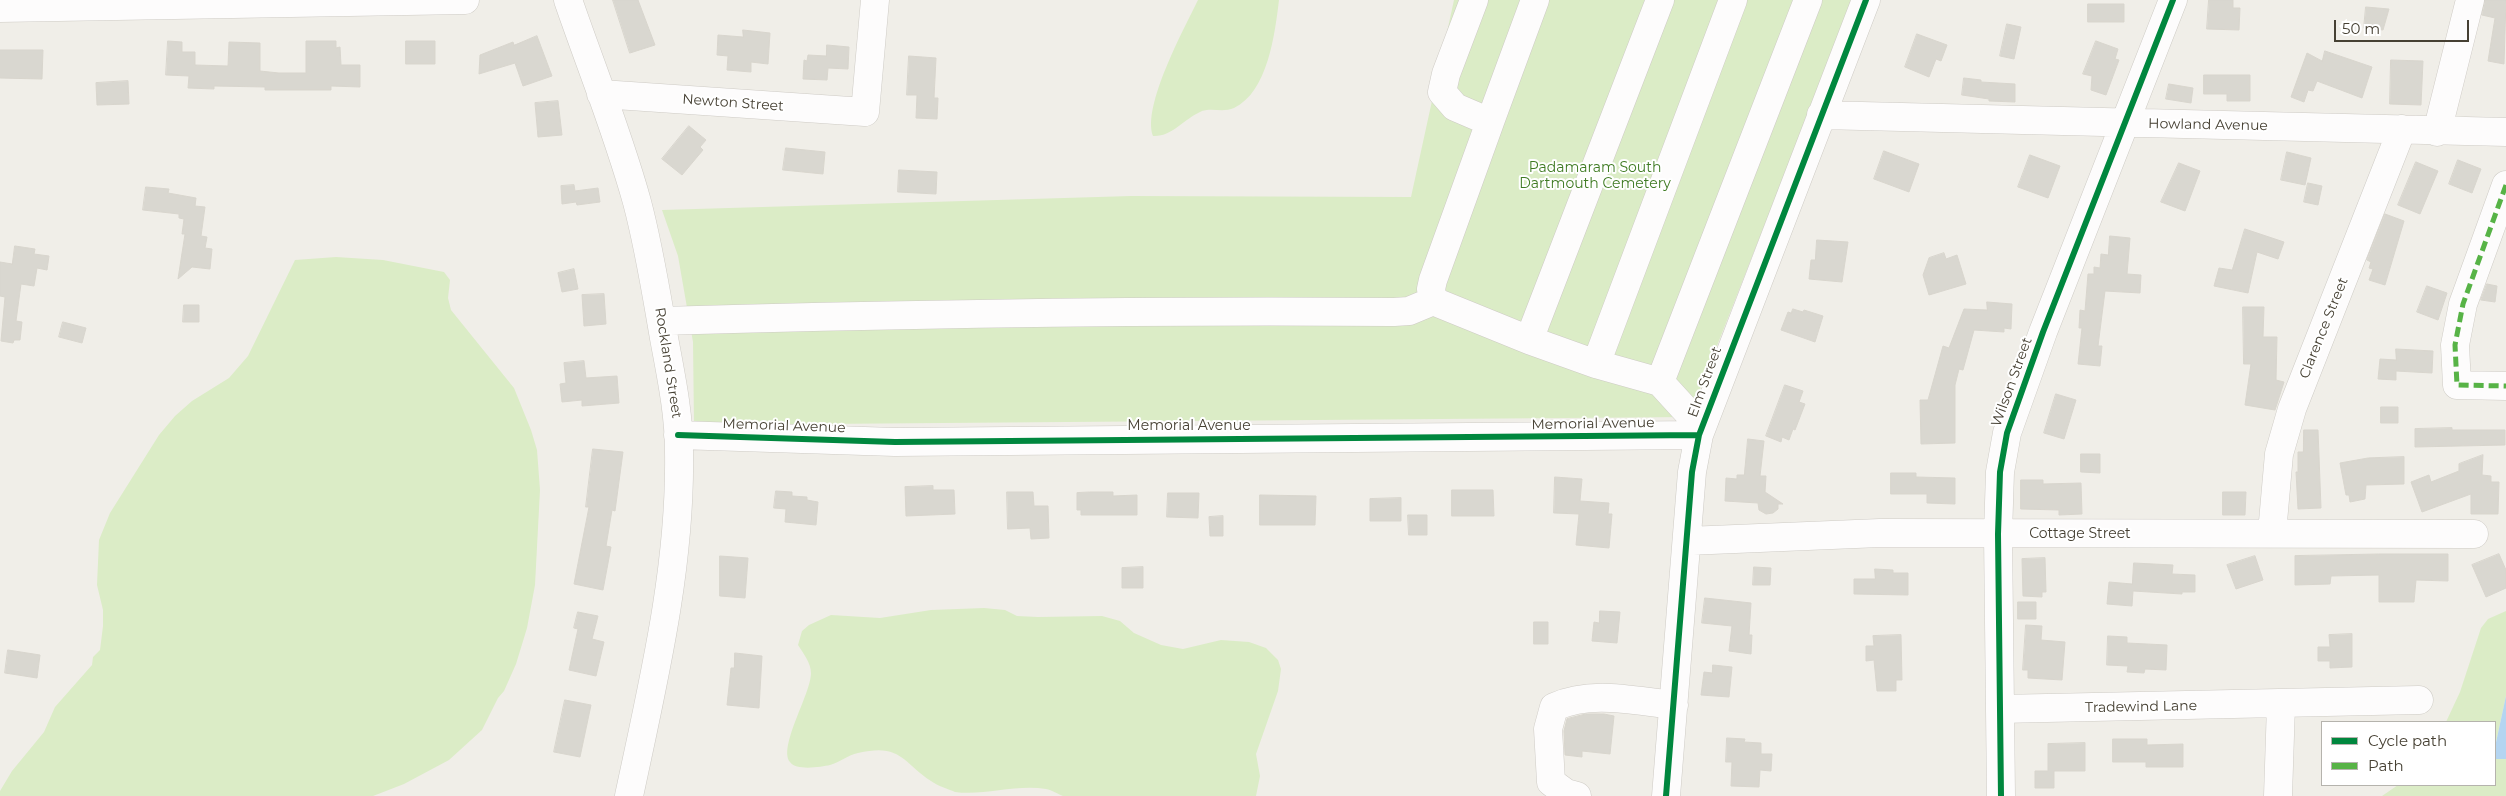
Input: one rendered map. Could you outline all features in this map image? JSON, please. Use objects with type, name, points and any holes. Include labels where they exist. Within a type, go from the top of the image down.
[{"type":"street","points":[[0,8],[465,0]]},
{"type":"street","name":"Rockland Street","points":[[568,0],[637,202],[652,264],[675,400],[678,435],[677,504],[660,648],[630,796]]},
{"type":"street","name":"Newton Street","points":[[601,94],[865,112],[875,0]]},
{"type":"street","points":[[1474,0],[1446,74],[1442,92],[1455,107],[1490,122]]},
{"type":"street","points":[[1433,302],[1431,289],[1433,280],[1535,0]]},
{"type":"street","points":[[1529,340],[1660,0]]},
{"type":"street","points":[[1596,364],[1733,0]]},
{"type":"street","points":[[1660,382],[1808,0]]},
{"type":"street","name":"Elm Street","points":[[1666,796],[1692,472],[1699,435],[1866,0]]},
{"type":"street","name":"Wilson Street","points":[[2001,796],[1998,534],[2000,472],[2006,433],[2043,332],[2173,0]]},
{"type":"street","points":[[2437,132],[2470,0]]},
{"type":"street","name":"Howland Avenue","points":[[1821,115],[2402,129],[2437,132],[2506,132]]},
{"type":"street","name":"Clarence Street","points":[[2272,533],[2279,454],[2292,408],[2402,129]]},
{"type":"street","points":[[2506,185],[2463,304],[2455,345],[2457,386],[2506,386]]},
{"type":"street","points":[[661,321],[1010,314],[1270,311],[1394,312],[1409,311],[1433,302],[1596,364],[1660,382],[1691,416],[1699,435]]},
{"type":"street","name":"Memorial Avenue","points":[[678,435],[895,442],[1699,435]]},
{"type":"street","name":"Cottage Street","points":[[1686,541],[1880,534],[2474,534]]},
{"type":"street","points":[[1577,796],[1566,793],[1551,782],[1548,730],[1554,707],[1569,701],[1596,696],[1674,705]]},
{"type":"street","name":"Tradewind Lane","points":[[2000,709],[2281,705],[2420,700]]},
{"type":"street","points":[[2278,796],[2281,705]]},
{"type":"green space","points":[[1198,0],[1279,0],[1268,60],[1255,89],[1246,100],[1234,108],[1204,111],[1194,115],[1166,134],[1153,136],[1151,123],[1153,106],[1159,87]]},
{"type":"green space","name":"Padamaram South Dartmouth Cemetery","points":[[1454,0],[1853,0],[1689,417],[694,425],[693,342],[678,256],[662,210],[1131,196],[1411,197]]},
{"type":"green space","points":[[336,257],[383,260],[444,272],[450,280],[448,298],[451,310],[514,388],[531,430],[537,450],[540,490],[535,585],[527,628],[516,664],[504,691],[498,698],[482,730],[449,760],[404,784],[373,796],[0,796],[0,791],[12,771],[44,732],[55,707],[92,665],[93,657],[100,650],[103,610],[97,585],[99,540],[110,513],[159,435],[175,416],[192,401],[229,378],[248,356],[295,260]]},
{"type":"green space","points":[[984,608],[1005,610],[1017,616],[1102,616],[1120,621],[1134,633],[1161,645],[1183,649],[1221,640],[1249,642],[1266,648],[1278,660],[1281,669],[1278,691],[1256,754],[1260,776],[1256,796],[1063,796],[1048,790],[1035,788],[977,793],[955,792],[931,781],[900,756],[883,750],[858,753],[834,764],[821,767],[798,767],[790,762],[787,755],[791,733],[810,682],[811,669],[798,645],[802,631],[809,625],[831,615],[880,618],[931,610]]},
{"type":"green space","points":[[2506,611],[2506,696],[2496,742],[2496,721],[2446,721],[2460,692],[2481,628],[2488,619]]},
{"type":"green space","points":[[2496,759],[2506,759],[2506,796],[2382,796],[2397,786],[2496,786]]},
{"type":"water","points":[[2506,696],[2506,759],[2496,759],[2496,742]]},
{"type":"building","points":[[613,0],[638,0],[655,45],[630,53]]},
{"type":"building","points":[[2209,0],[2233,0],[2233,8],[2240,8],[2239,30],[2207,29]]},
{"type":"building","points":[[2485,0],[2506,0],[2504,64],[2488,61],[2495,18],[2482,15]]},
{"type":"building","points":[[2088,4],[2124,4],[2124,22],[2088,22]]},
{"type":"building","points":[[2366,7],[2389,9],[2383,30],[2364,28]]},
{"type":"building","points":[[2007,24],[2021,27],[2014,59],[2000,56]]},
{"type":"building","points":[[743,30],[770,33],[768,64],[751,62],[751,72],[727,70],[728,56],[717,55],[718,35],[743,37]]},
{"type":"building","points":[[1917,34],[1947,45],[1941,61],[1936,59],[1929,77],[1905,67]]},
{"type":"building","points":[[537,36],[552,76],[523,86],[515,63],[479,74],[480,55],[513,42],[514,45]]},
{"type":"building","points":[[168,41],[182,42],[182,52],[195,52],[195,65],[228,66],[229,42],[260,43],[260,71],[306,73],[306,41],[336,41],[336,48],[340,47],[341,65],[360,65],[360,87],[331,86],[331,90],[265,90],[265,87],[214,86],[214,89],[188,88],[189,76],[166,75]]},
{"type":"building","points":[[406,41],[435,41],[435,64],[406,64]]},
{"type":"building","points":[[2096,41],[2118,49],[2115,59],[2119,60],[2106,95],[2091,90],[2092,76],[2083,74]]},
{"type":"building","points":[[827,45],[849,47],[848,69],[828,68],[827,80],[803,79],[804,60],[807,61],[808,55],[826,56]]},
{"type":"building","points":[[0,50],[43,50],[42,79],[0,78]]},
{"type":"building","points":[[2325,51],[2372,67],[2362,98],[2317,81],[2313,91],[2308,90],[2304,102],[2291,97],[2307,53],[2322,61]]},
{"type":"building","points":[[909,56],[936,58],[934,98],[938,98],[937,119],[916,118],[917,95],[907,95]]},
{"type":"building","points":[[2391,60],[2423,61],[2421,105],[2390,104]]},
{"type":"building","points":[[2204,75],[2250,75],[2250,101],[2227,101],[2227,94],[2204,94]]},
{"type":"building","points":[[1964,78],[1981,80],[1981,82],[2015,84],[2015,102],[1989,101],[1989,99],[1962,95]]},
{"type":"building","points":[[128,81],[129,104],[97,105],[96,83]]},
{"type":"building","points":[[2169,84],[2193,88],[2191,103],[2166,99]]},
{"type":"building","points":[[558,101],[562,135],[538,137],[535,103]]},
{"type":"building","points":[[689,126],[706,140],[700,147],[703,150],[682,175],[662,159]]},
{"type":"building","points":[[786,148],[825,152],[823,174],[783,170]]},
{"type":"building","points":[[1884,151],[1919,164],[1909,192],[1874,179]]},
{"type":"building","points":[[2287,152],[2311,158],[2305,185],[2281,180]]},
{"type":"building","points":[[2030,155],[2060,166],[2048,198],[2018,187]]},
{"type":"building","points":[[2458,160],[2481,169],[2472,193],[2449,184]]},
{"type":"building","points":[[2416,162],[2438,171],[2420,214],[2398,205]]},
{"type":"building","points":[[2179,163],[2200,171],[2185,211],[2161,202]]},
{"type":"building","points":[[899,170],[937,172],[936,194],[898,192]]},
{"type":"building","points":[[2308,183],[2322,186],[2318,205],[2304,202]]},
{"type":"building","points":[[574,185],[575,191],[598,188],[600,202],[577,205],[576,202],[562,204],[561,186]]},
{"type":"building","points":[[146,187],[169,189],[168,193],[196,198],[195,206],[205,207],[201,236],[207,237],[205,248],[212,249],[210,269],[192,267],[178,279],[185,234],[182,234],[184,219],[179,218],[179,214],[143,210]]},
{"type":"building","points":[[2385,214],[2404,221],[2385,285],[2369,280],[2373,269],[2369,268],[2371,262],[2367,260]]},
{"type":"building","points":[[2245,229],[2284,242],[2278,259],[2257,252],[2248,293],[2214,286],[2219,268],[2232,270]]},
{"type":"building","points":[[2110,236],[2130,238],[2127,274],[2141,275],[2140,293],[2105,291],[2098,346],[2102,346],[2100,366],[2078,364],[2082,328],[2079,328],[2080,310],[2085,311],[2088,274],[2094,274],[2094,267],[2100,268],[2101,254],[2108,255]]},
{"type":"building","points":[[1817,240],[1848,242],[1842,282],[1809,279],[1811,260],[1815,260]]},
{"type":"building","points":[[15,246],[35,249],[34,254],[49,256],[47,270],[37,268],[34,286],[21,284],[16,321],[22,322],[20,340],[14,340],[13,343],[1,341],[5,297],[0,296],[0,262],[12,264]]},
{"type":"building","points":[[1944,253],[1946,259],[1957,255],[1966,284],[1929,295],[1923,275],[1929,258]]},
{"type":"building","points":[[574,269],[578,289],[562,292],[558,273]]},
{"type":"building","points":[[2487,284],[2497,286],[2495,302],[2481,300]]},
{"type":"building","points":[[2427,286],[2447,293],[2438,320],[2417,312]]},
{"type":"building","points":[[604,294],[606,324],[584,326],[582,295]]},
{"type":"building","points":[[1987,302],[2012,304],[2011,329],[2004,328],[2004,332],[1974,330],[1963,370],[1959,369],[1955,385],[1955,443],[1921,444],[1920,400],[1928,400],[1943,346],[1949,348],[1964,309],[1987,310]]},
{"type":"building","points":[[184,305],[199,305],[199,322],[183,322]]},
{"type":"building","points":[[2243,307],[2264,307],[2263,337],[2277,337],[2276,380],[2284,382],[2275,410],[2245,405],[2251,364],[2244,364]]},
{"type":"building","points":[[1793,309],[1803,312],[1804,310],[1823,316],[1815,342],[1781,330],[1788,312],[1791,313]]},
{"type":"building","points":[[63,322],[86,328],[82,343],[59,337]]},
{"type":"building","points":[[2396,349],[2433,351],[2432,373],[2396,371],[2396,380],[2378,379],[2380,359],[2396,360]]},
{"type":"building","points":[[584,361],[586,378],[617,376],[619,403],[582,406],[582,400],[562,402],[560,384],[566,383],[564,363]]},
{"type":"building","points":[[1785,385],[1803,391],[1799,402],[1805,404],[1789,440],[1782,437],[1781,442],[1766,436]]},
{"type":"building","points":[[2056,394],[2076,400],[2064,439],[2044,433]]},
{"type":"building","points":[[2381,407],[2398,407],[2398,423],[2381,423]]},
{"type":"building","points":[[2452,428],[2452,430],[2505,430],[2505,445],[2415,447],[2415,429]]},
{"type":"building","points":[[2304,430],[2318,430],[2321,508],[2298,509],[2296,472],[2298,472],[2298,452],[2303,452]]},
{"type":"building","points":[[1748,439],[1764,441],[1760,476],[1766,476],[1765,492],[1783,504],[1778,504],[1778,509],[1773,513],[1766,514],[1759,510],[1758,503],[1725,501],[1726,478],[1737,479],[1737,475],[1744,475]]},
{"type":"building","points":[[593,449],[623,452],[615,511],[612,510],[606,546],[611,547],[603,590],[574,584],[589,507],[586,507]]},
{"type":"building","points":[[2081,454],[2100,454],[2100,473],[2081,472]]},
{"type":"building","points":[[2483,455],[2482,475],[2491,476],[2491,482],[2499,482],[2498,514],[2471,514],[2471,494],[2422,512],[2411,482],[2429,475],[2431,482],[2459,471],[2459,464]]},
{"type":"building","points":[[2404,457],[2404,484],[2366,485],[2365,499],[2350,502],[2349,495],[2346,495],[2340,463],[2368,458]]},
{"type":"building","points":[[1891,473],[1916,473],[1916,477],[1955,478],[1955,504],[1927,503],[1927,494],[1891,494]]},
{"type":"building","points":[[1555,477],[1582,479],[1580,501],[1609,503],[1608,514],[1612,514],[1609,548],[1576,545],[1579,514],[1554,513]]},
{"type":"building","points":[[2021,480],[2043,480],[2043,484],[2081,483],[2082,514],[2059,515],[2059,510],[2021,509]]},
{"type":"building","points":[[933,486],[933,490],[954,490],[955,514],[906,516],[905,487]]},
{"type":"building","points":[[1452,490],[1493,490],[1494,516],[1452,516]]},
{"type":"building","points":[[776,491],[792,492],[792,496],[807,497],[807,500],[818,502],[816,525],[785,522],[786,509],[774,508]]},
{"type":"building","points":[[1007,492],[1033,492],[1034,506],[1048,506],[1049,538],[1031,539],[1030,528],[1008,529]]},
{"type":"building","points":[[1113,492],[1113,496],[1137,495],[1137,515],[1081,515],[1081,510],[1077,510],[1077,493]]},
{"type":"building","points":[[2223,492],[2246,492],[2245,515],[2223,515]]},
{"type":"building","points":[[1168,493],[1199,493],[1198,518],[1167,517]]},
{"type":"building","points":[[1260,495],[1316,496],[1315,525],[1260,525]]},
{"type":"building","points":[[1401,498],[1401,521],[1370,521],[1370,499]]},
{"type":"building","points":[[1408,515],[1427,515],[1427,535],[1409,535]]},
{"type":"building","points":[[1223,516],[1223,536],[1210,536],[1209,517]]},
{"type":"building","points":[[2448,554],[2448,581],[2416,580],[2414,602],[2379,602],[2379,575],[2331,576],[2330,584],[2295,585],[2295,556]]},
{"type":"building","points":[[2499,554],[2506,570],[2506,588],[2486,597],[2472,565]]},
{"type":"building","points":[[720,556],[748,558],[745,598],[720,596]]},
{"type":"building","points":[[2255,556],[2263,580],[2236,589],[2227,565]]},
{"type":"building","points":[[2045,558],[2046,592],[2042,592],[2042,597],[2023,596],[2022,559]]},
{"type":"building","points":[[2134,563],[2173,565],[2172,574],[2195,575],[2195,592],[2182,592],[2182,594],[2133,591],[2132,606],[2107,604],[2109,582],[2132,584]]},
{"type":"building","points":[[1143,567],[1143,588],[1122,588],[1122,568]]},
{"type":"building","points":[[1754,567],[1771,568],[1770,585],[1753,585]]},
{"type":"building","points":[[1875,569],[1893,570],[1893,573],[1908,573],[1908,595],[1854,594],[1854,579],[1875,579]]},
{"type":"building","points":[[1705,598],[1751,603],[1749,635],[1752,635],[1751,654],[1729,651],[1732,626],[1702,623]]},
{"type":"building","points":[[2018,602],[2036,602],[2036,619],[2018,619]]},
{"type":"building","points":[[1600,611],[1620,612],[1617,643],[1592,641],[1594,622],[1599,623]]},
{"type":"building","points":[[578,612],[598,616],[592,639],[604,642],[596,676],[569,670],[578,629],[574,628]]},
{"type":"building","points":[[1534,622],[1548,622],[1548,644],[1534,644]]},
{"type":"building","points":[[2026,625],[2042,626],[2041,640],[2065,642],[2062,680],[2028,678],[2028,670],[2023,670]]},
{"type":"building","points":[[2352,634],[2352,667],[2330,668],[2330,661],[2318,661],[2318,647],[2330,647],[2329,635]]},
{"type":"building","points":[[1901,635],[1902,680],[1896,680],[1896,691],[1877,691],[1874,660],[1866,661],[1866,646],[1874,646],[1873,636]]},
{"type":"building","points":[[2108,636],[2127,637],[2127,643],[2167,645],[2166,670],[2145,669],[2144,673],[2127,672],[2128,666],[2107,665]]},
{"type":"building","points":[[8,650],[40,655],[37,678],[5,673]]},
{"type":"building","points":[[735,653],[762,656],[759,708],[727,705],[731,668],[734,668]]},
{"type":"building","points":[[1713,665],[1732,667],[1729,697],[1701,695],[1704,672],[1712,673]]},
{"type":"building","points":[[565,700],[591,705],[580,757],[554,752]]},
{"type":"building","points":[[1586,714],[1614,716],[1610,754],[1582,751],[1582,757],[1565,755],[1564,731],[1567,719]]},
{"type":"building","points":[[1727,738],[1745,739],[1744,742],[1761,743],[1761,754],[1772,754],[1771,771],[1760,770],[1759,787],[1731,786],[1732,762],[1726,762]]},
{"type":"building","points":[[2113,739],[2147,739],[2147,745],[2183,744],[2183,767],[2146,767],[2146,762],[2113,762]]},
{"type":"building","points":[[2085,743],[2085,771],[2054,771],[2054,788],[2035,788],[2035,771],[2048,771],[2048,744]]},
{"type":"marked path","points":[[2506,185],[2463,304],[2455,345],[2457,385],[2506,386]]},
{"type":"cycle path","points":[[1666,796],[1692,472],[1699,435],[1866,0]]},
{"type":"cycle path","points":[[2001,796],[1998,534],[2000,472],[2007,433],[2043,332],[2173,0]]},
{"type":"cycle path","points":[[678,435],[895,442],[1699,435]]}]
